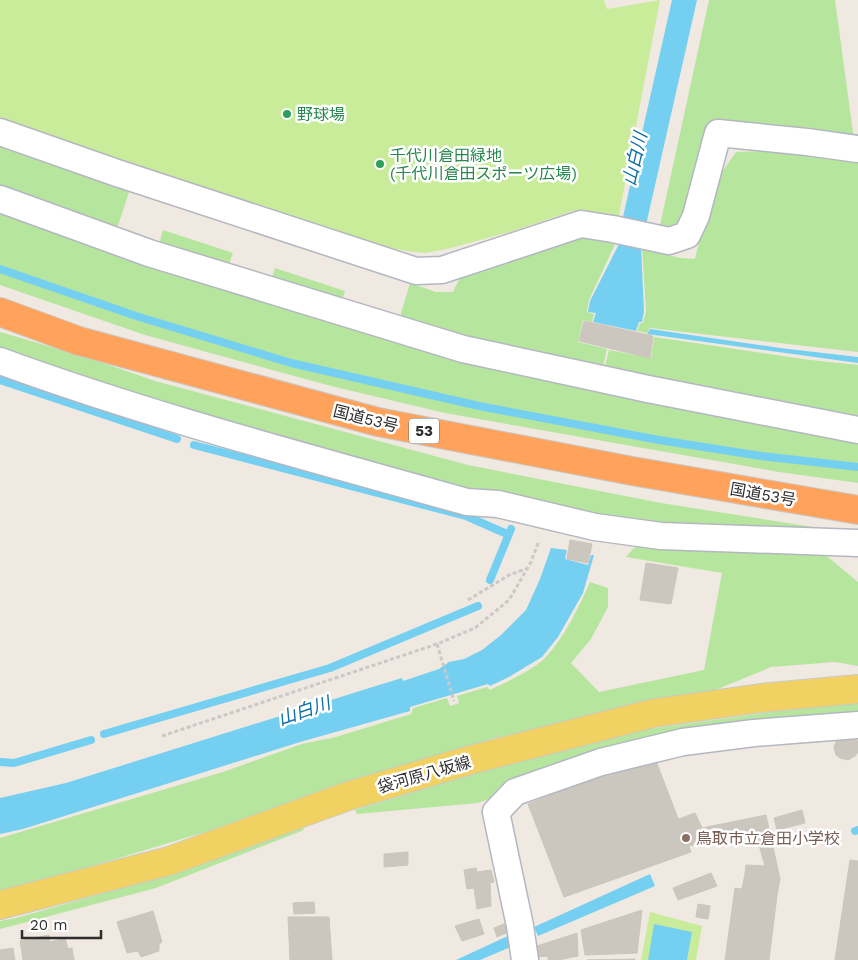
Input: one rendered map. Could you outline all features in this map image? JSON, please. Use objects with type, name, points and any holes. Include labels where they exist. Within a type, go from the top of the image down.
[{"type":"highway","name":"国道53号","points":[[0,312],[79,341],[378,422],[632,471],[858,510]]},
{"type":"main road","name":"袋河原八坂線","points":[[0,905],[169,861],[348,796],[470,760],[654,713],[761,698],[858,689]]},
{"type":"street","points":[[0,132],[117,173],[416,271],[442,270],[581,224],[669,241],[688,235],[696,216],[718,133],[858,148]]},
{"type":"street","points":[[0,199],[149,253],[463,350],[858,430]]},
{"type":"street","points":[[0,361],[53,381],[207,428],[467,502],[498,504],[595,527],[661,536],[858,543]]},
{"type":"street","points":[[525,960],[520,926],[496,812],[515,792],[601,762],[683,742],[754,733],[858,725]]},
{"type":"path","points":[[162,736],[437,644],[475,628],[509,600],[526,569],[548,516]]},
{"type":"path","points":[[468,600],[509,575],[526,569]]},
{"type":"path","points":[[437,644],[454,701]]},
{"type":"green space","name":"千代川倉田緑地 (千代川倉田スポーツ広場)","points":[[0,0],[604,0],[607,9],[660,0],[618,220],[585,210],[572,211],[513,231],[425,253],[376,245],[278,216],[0,117]]},
{"type":"green space","points":[[709,0],[835,0],[854,140],[714,125],[690,207],[677,226],[659,230]]},
{"type":"green space","points":[[0,145],[129,192],[117,229],[0,187]]},
{"type":"green space","points":[[786,150],[858,158],[858,352],[650,328],[647,333],[637,331],[640,323],[643,323],[646,311],[642,248],[680,258],[695,259],[712,186],[736,152]]},
{"type":"green space","points":[[0,211],[766,425],[858,443],[858,483],[779,472],[445,413],[331,386],[145,335],[0,285]]},
{"type":"green space","points":[[163,230],[233,253],[228,266],[159,244]]},
{"type":"green space","points":[[581,233],[616,242],[589,300],[587,312],[594,314],[592,322],[583,320],[578,342],[607,349],[603,366],[491,345],[399,320],[410,283],[436,292],[453,292],[464,269]]},
{"type":"green space","points":[[275,268],[345,291],[341,303],[271,280]]},
{"type":"green space","points":[[0,332],[89,358],[155,381],[468,465],[661,503],[858,534],[633,525],[379,470],[0,352]]},
{"type":"green space","points":[[654,337],[810,360],[858,365],[858,422],[605,366],[609,350],[651,358]]},
{"type":"green space","points":[[643,544],[816,547],[858,582],[858,666],[835,662],[771,667],[713,691],[494,738],[205,832],[89,867],[0,891],[0,838],[223,772],[302,744],[336,737],[411,714],[413,708],[447,698],[450,706],[459,703],[457,696],[487,687],[490,690],[518,676],[544,659],[558,642],[570,623],[590,582],[608,588],[608,607],[591,639],[571,663],[599,692],[704,670],[722,573],[626,557],[634,548]]},
{"type":"green space","points":[[858,703],[858,721],[815,725],[507,792],[478,803],[357,814],[355,810],[431,787],[454,777],[535,755],[649,729],[786,710]]},
{"type":"green space","points":[[302,827],[304,830],[156,888],[0,929],[0,921],[164,876]]},
{"type":"green space","points":[[650,912],[702,926],[696,960],[641,960]]},
{"type":"water","points":[[672,0],[697,0],[641,247],[644,311],[642,322],[639,322],[636,331],[593,322],[596,313],[588,312],[590,301],[619,244],[623,217]]},
{"type":"water","points":[[650,329],[858,357],[858,363],[647,334]]},
{"type":"water","name":"山白川","points":[[551,548],[567,550],[565,559],[588,565],[591,555],[594,555],[583,593],[558,637],[542,657],[509,677],[490,686],[488,684],[410,707],[410,711],[300,742],[23,829],[0,834],[0,798],[66,783],[402,678],[403,681],[439,669],[449,662],[464,659],[482,650],[501,635],[526,610]]},
{"type":"water","points":[[650,874],[655,886],[538,936],[534,927]]},
{"type":"water","points":[[654,924],[692,932],[687,960],[648,960]]},
{"type":"water","points":[[510,935],[513,946],[480,960],[456,960]]},
{"type":"building","points":[[584,321],[653,336],[650,358],[579,341]]},
{"type":"building","points":[[570,540],[592,544],[588,563],[567,559]]},
{"type":"building","points":[[646,563],[678,568],[671,604],[640,600]]},
{"type":"building","points":[[855,738],[858,742],[858,752],[855,756],[848,760],[836,755],[834,747],[837,739]]},
{"type":"building","points":[[654,756],[691,852],[564,897],[528,804]]},
{"type":"building","points":[[802,810],[805,823],[777,830],[774,818]]},
{"type":"building","points":[[695,813],[702,828],[766,815],[780,879],[745,874],[746,865],[765,866],[755,831],[689,846],[679,819]]},
{"type":"building","points":[[408,852],[408,865],[384,867],[384,854]]},
{"type":"building","points":[[850,860],[858,861],[858,960],[835,960]]},
{"type":"building","points":[[476,868],[477,872],[491,870],[494,882],[490,883],[491,906],[477,909],[474,888],[467,889],[464,870]]},
{"type":"building","points":[[711,873],[717,886],[678,900],[673,888]]},
{"type":"building","points":[[745,874],[780,879],[777,895],[742,889]]},
{"type":"building","points":[[735,888],[777,895],[769,960],[725,960]]},
{"type":"building","points":[[314,902],[315,913],[294,914],[293,903]]},
{"type":"building","points":[[698,904],[710,906],[708,919],[696,917]]},
{"type":"building","points":[[642,910],[637,953],[585,955],[581,930]]},
{"type":"building","points":[[153,911],[162,942],[159,944],[159,951],[141,957],[138,951],[127,953],[117,922]]},
{"type":"building","points":[[288,917],[329,917],[332,960],[290,960]]},
{"type":"building","points":[[479,919],[484,934],[462,941],[455,926]]},
{"type":"building","points":[[504,924],[508,932],[497,937],[494,928]]},
{"type":"building","points":[[577,933],[578,956],[558,960],[548,960],[548,956],[536,957],[534,947]]},
{"type":"building","points":[[49,935],[50,942],[65,938],[68,949],[72,948],[74,960],[23,960],[20,941]]},
{"type":"building","points":[[13,948],[15,960],[0,960],[0,950]]},
{"type":"building","points":[[635,959],[635,960],[587,960]]},
{"type":"waterway","points":[[0,269],[136,316],[291,363],[479,406],[659,440],[761,456],[858,467]]},
{"type":"waterway","points":[[0,380],[177,439]]},
{"type":"waterway","points":[[194,445],[466,516],[507,534]]},
{"type":"waterway","points":[[490,580],[511,529]]},
{"type":"waterway","points":[[104,734],[330,668],[478,606]]},
{"type":"waterway","points":[[0,762],[14,763],[91,740]]},
{"type":"place","name":"野球場","points":[[287,114]]},
{"type":"place","name":"千代川倉田緑地 (千代川倉田スポーツ広場)","points":[[380,164]]},
{"type":"place","name":"鳥取市立倉田小学校","points":[[686,838]]}]
